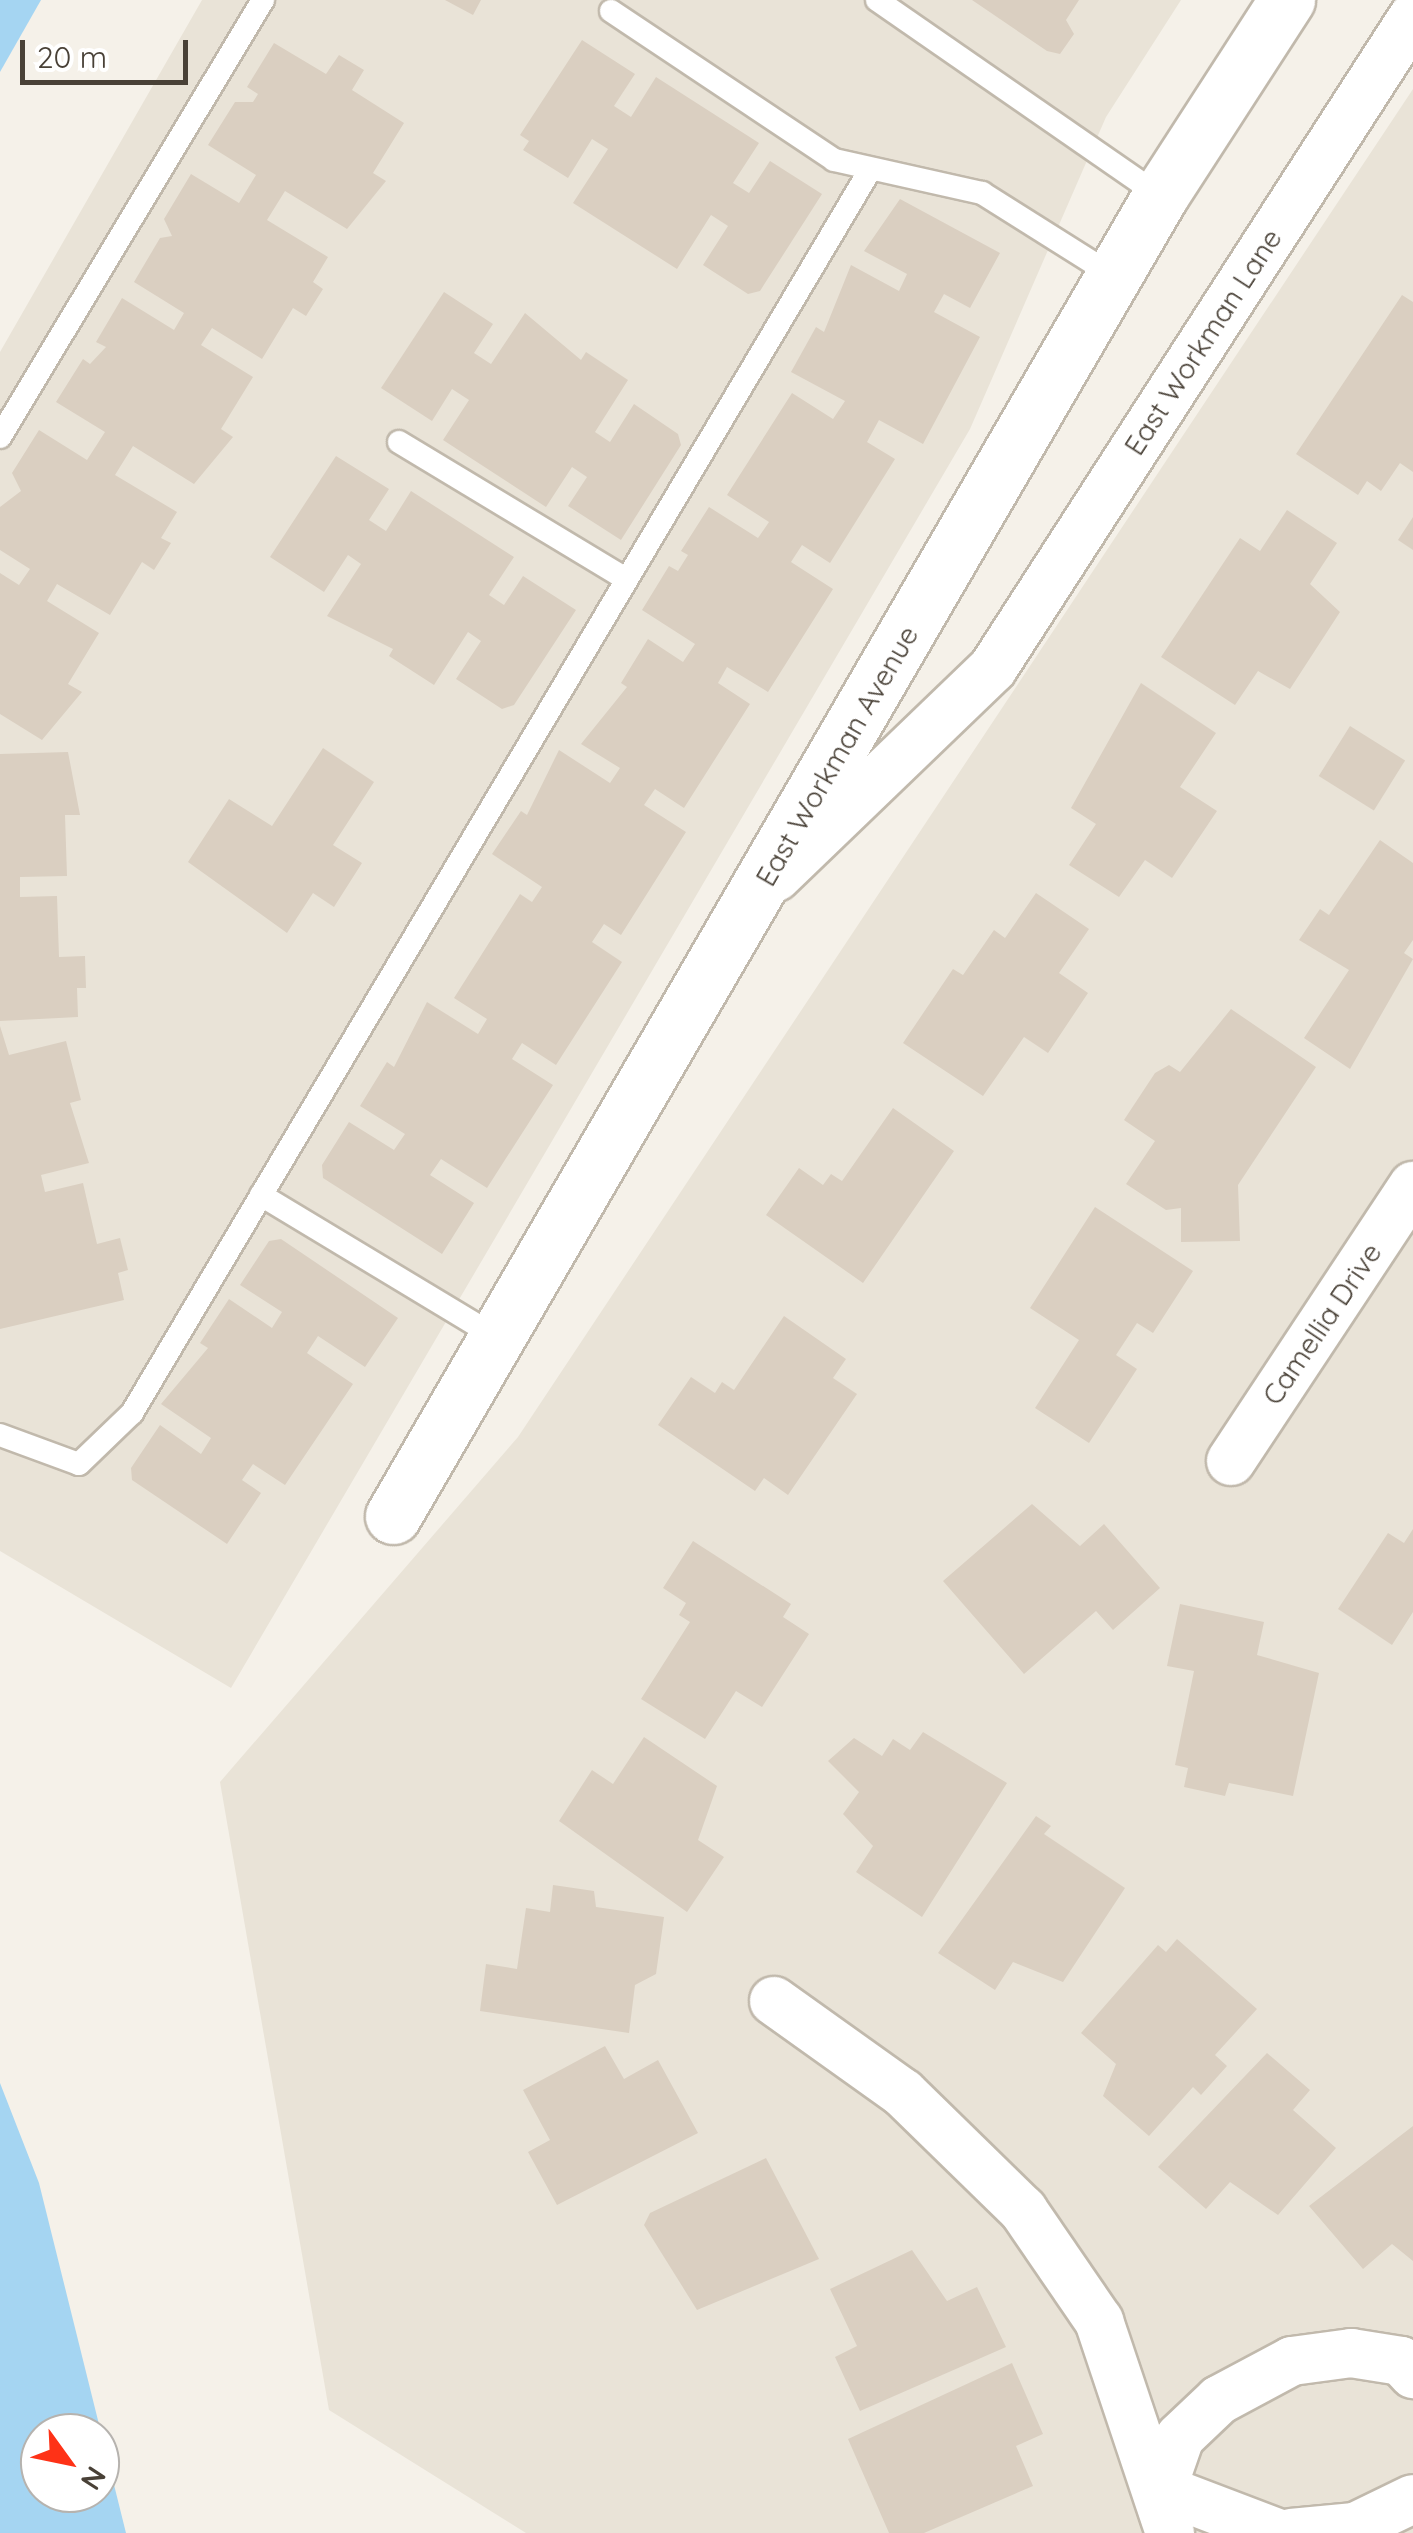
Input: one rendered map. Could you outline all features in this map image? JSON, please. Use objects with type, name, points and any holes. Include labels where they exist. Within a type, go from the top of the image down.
[{"type":"street","name":"East Workman Avenue","points":[[394,1516],[1160,196],[1287,0]]},
{"type":"street","name":"East Workman Lane","points":[[756,897],[994,668],[1413,16]]},
{"type":"street","name":"Camellia Drive","points":[[1231,1461],[1413,1186]]},
{"type":"street","points":[[774,2001],[903,2093],[1022,2210],[1098,2322],[1166,2511]]},
{"type":"street","points":[[1166,2511],[1180,2437],[1219,2400],[1292,2361],[1351,2353],[1400,2361],[1413,2374]]},
{"type":"street","points":[[1291,2533],[1355,2528],[1413,2499]]},
{"type":"street","points":[[1166,2511],[1277,2533]]},
{"type":"lane","points":[[0,437],[263,0]]},
{"type":"lane","points":[[876,0],[910,8],[1160,196]]},
{"type":"lane","points":[[611,11],[834,160],[982,193],[1114,276]]},
{"type":"lane","points":[[0,1435],[78,1464],[132,1413],[870,170]]},
{"type":"lane","points":[[399,442],[626,580]]},
{"type":"lane","points":[[261,1196],[498,1338]]},
{"type":"shaded area","points":[[202,0],[1181,0],[1106,117],[970,429],[231,1688],[0,1551],[0,352]]},
{"type":"shaded area","points":[[1413,89],[1413,2533],[526,2533],[329,2410],[220,1782],[518,1437]]},
{"type":"water","points":[[0,0],[41,0],[0,72]]},
{"type":"water","points":[[0,2083],[39,2183],[96,2413],[20,2413],[20,2513],[120,2513],[120,2509],[126,2533],[0,2533]]},
{"type":"building","points":[[445,0],[481,0],[473,15]]},
{"type":"building","points":[[972,0],[1079,0],[1066,20],[1074,34],[1060,54],[1047,51]]},
{"type":"building","points":[[582,40],[635,74],[614,106],[631,117],[656,77],[759,143],[733,183],[749,193],[770,161],[822,194],[760,291],[748,294],[703,265],[728,226],[711,215],[677,269],[573,203],[608,149],[592,139],[568,178],[523,150],[529,141],[520,135]]},
{"type":"building","points":[[274,43],[326,74],[339,55],[364,70],[352,90],[404,123],[373,173],[386,181],[347,229],[285,191],[267,220],[328,257],[313,282],[323,289],[306,316],[293,308],[262,359],[212,328],[201,345],[253,377],[221,429],[233,437],[194,484],[133,446],[115,475],[177,512],[161,538],[171,543],[154,570],[142,562],[110,615],[57,584],[47,601],[99,633],[68,684],[82,692],[42,740],[0,714],[0,573],[19,585],[30,569],[0,550],[0,507],[21,491],[12,473],[39,430],[87,460],[105,432],[56,402],[83,359],[90,364],[106,347],[96,342],[122,298],[174,330],[184,313],[134,282],[160,238],[172,236],[164,219],[191,174],[239,203],[256,175],[208,145],[235,102],[253,102],[258,94],[247,87]]},
{"type":"building","points":[[900,199],[1000,253],[970,308],[944,294],[934,312],[980,337],[923,444],[879,420],[867,442],[895,459],[830,563],[802,545],[791,562],[833,589],[768,692],[727,667],[718,683],[750,704],[684,808],[655,789],[644,805],[686,832],[621,935],[604,924],[592,942],[622,962],[556,1065],[522,1043],[512,1059],[553,1085],[487,1188],[441,1159],[430,1175],[474,1203],[442,1254],[323,1178],[322,1165],[349,1122],[394,1150],[405,1134],[360,1106],[387,1062],[394,1067],[427,1002],[478,1034],[487,1019],[454,998],[520,894],[532,902],[542,887],[492,854],[521,811],[527,815],[559,750],[610,783],[620,768],[581,744],[627,687],[621,683],[648,639],[683,662],[695,644],[642,610],[669,566],[678,571],[688,555],[681,551],[709,507],[758,538],[769,522],[727,495],[792,393],[833,419],[845,401],[791,372],[816,327],[824,332],[851,265],[899,291],[907,274],[864,251]]},
{"type":"building","points":[[444,292],[493,324],[474,353],[491,364],[525,313],[581,360],[586,352],[628,380],[595,432],[610,442],[634,404],[678,434],[681,445],[621,540],[568,506],[587,477],[572,467],[546,507],[443,440],[469,400],[452,389],[432,421],[381,388]]},
{"type":"building","points":[[1402,295],[1413,302],[1413,472],[1400,463],[1381,491],[1367,481],[1358,495],[1296,454]]},
{"type":"building","points":[[336,456],[389,489],[369,520],[386,531],[411,491],[514,557],[489,595],[504,605],[523,576],[576,610],[514,705],[502,709],[456,679],[481,641],[468,632],[434,685],[389,656],[393,649],[327,616],[361,564],[348,555],[324,592],[270,557]]},
{"type":"building","points":[[1287,510],[1337,543],[1310,584],[1340,612],[1290,689],[1258,671],[1235,705],[1161,657],[1240,538],[1260,551]]},
{"type":"building","points":[[1413,517],[1413,550],[1398,540]]},
{"type":"building","points":[[1141,683],[1216,733],[1180,787],[1217,811],[1172,878],[1145,860],[1119,897],[1069,865],[1096,824],[1071,808]]},
{"type":"building","points":[[1350,726],[1405,760],[1374,810],[1319,776]]},
{"type":"building","points":[[323,748],[374,782],[333,845],[362,863],[334,907],[313,893],[287,933],[188,862],[229,799],[272,826]]},
{"type":"building","points":[[68,752],[80,815],[65,815],[67,876],[20,877],[20,897],[57,896],[59,957],[85,956],[86,988],[77,988],[78,1017],[0,1021],[0,754]]},
{"type":"building","points":[[1380,840],[1413,863],[1413,940],[1404,953],[1413,959],[1350,1069],[1304,1038],[1349,970],[1299,940],[1320,909],[1329,915]]},
{"type":"building","points":[[1036,893],[1089,929],[1059,973],[1088,993],[1048,1053],[1024,1037],[983,1096],[903,1043],[953,969],[963,975],[994,930],[1005,938]]},
{"type":"building","points":[[1231,1009],[1316,1067],[1238,1185],[1240,1241],[1181,1242],[1181,1208],[1166,1210],[1126,1184],[1155,1141],[1124,1120],[1155,1073],[1169,1065],[1180,1072]]},
{"type":"building","points":[[0,1026],[9,1055],[66,1041],[81,1100],[70,1103],[89,1163],[41,1175],[45,1192],[83,1183],[97,1244],[120,1238],[128,1270],[118,1273],[124,1300],[0,1329]]},
{"type":"building","points":[[893,1108],[954,1151],[863,1283],[766,1215],[799,1168],[823,1185],[831,1174],[842,1181]]},
{"type":"building","points":[[1095,1207],[1193,1271],[1153,1333],[1137,1323],[1116,1355],[1137,1369],[1089,1443],[1035,1408],[1079,1340],[1030,1308]]},
{"type":"building","points":[[281,1239],[398,1318],[365,1367],[318,1336],[307,1353],[353,1384],[285,1485],[253,1464],[242,1480],[261,1493],[227,1544],[132,1480],[131,1468],[160,1425],[201,1454],[211,1438],[161,1404],[208,1348],[200,1343],[229,1299],[272,1328],[282,1312],[240,1285],[269,1241]]},
{"type":"building","points":[[784,1316],[846,1359],[833,1378],[857,1394],[788,1495],[764,1478],[755,1491],[658,1425],[691,1377],[715,1393],[722,1382],[734,1390]]},
{"type":"building","points":[[1032,1504],[1080,1546],[1104,1524],[1160,1588],[1113,1630],[1096,1611],[1024,1674],[943,1581]]},
{"type":"building","points":[[1413,1529],[1413,1612],[1392,1645],[1338,1609],[1388,1533],[1404,1543]]},
{"type":"building","points":[[693,1541],[791,1604],[783,1617],[809,1634],[762,1707],[736,1691],[705,1739],[641,1699],[690,1622],[679,1615],[686,1603],[663,1588]]},
{"type":"building","points":[[1180,1604],[1264,1622],[1257,1655],[1319,1673],[1293,1796],[1229,1783],[1225,1796],[1184,1787],[1188,1768],[1175,1765],[1194,1671],[1167,1666]]},
{"type":"building","points":[[923,1732],[1007,1783],[922,1917],[856,1872],[873,1846],[843,1814],[859,1792],[828,1761],[854,1738],[882,1756],[893,1739],[910,1750]]},
{"type":"building","points":[[644,1737],[717,1786],[698,1840],[724,1857],[687,1912],[559,1821],[592,1770],[613,1784]]},
{"type":"building","points":[[1036,1816],[1051,1826],[1044,1834],[1125,1888],[1063,1982],[1013,1962],[995,1990],[938,1953]]},
{"type":"building","points":[[553,1885],[594,1891],[596,1907],[664,1917],[656,1974],[635,1985],[629,2033],[480,2011],[486,1964],[517,1969],[526,1908],[550,1912]]},
{"type":"building","points":[[1177,1939],[1257,2009],[1215,2055],[1227,2066],[1201,2095],[1193,2087],[1149,2136],[1103,2096],[1116,2064],[1081,2033],[1158,1945],[1166,1952]]},
{"type":"building","points":[[605,2046],[624,2079],[658,2060],[698,2133],[557,2205],[528,2152],[550,2140],[523,2090]]},
{"type":"building","points":[[1267,2053],[1310,2090],[1293,2110],[1336,2148],[1278,2215],[1230,2182],[1206,2209],[1158,2167]]},
{"type":"building","points":[[1413,2126],[1413,2261],[1392,2244],[1363,2269],[1309,2206]]},
{"type":"building","points":[[766,2158],[819,2259],[697,2310],[644,2225],[650,2213]]},
{"type":"building","points":[[912,2250],[947,2301],[977,2287],[1006,2347],[860,2411],[835,2357],[857,2346],[830,2289]]},
{"type":"building","points":[[1012,2363],[1043,2434],[1016,2446],[1033,2486],[924,2533],[889,2533],[848,2439]]}]
